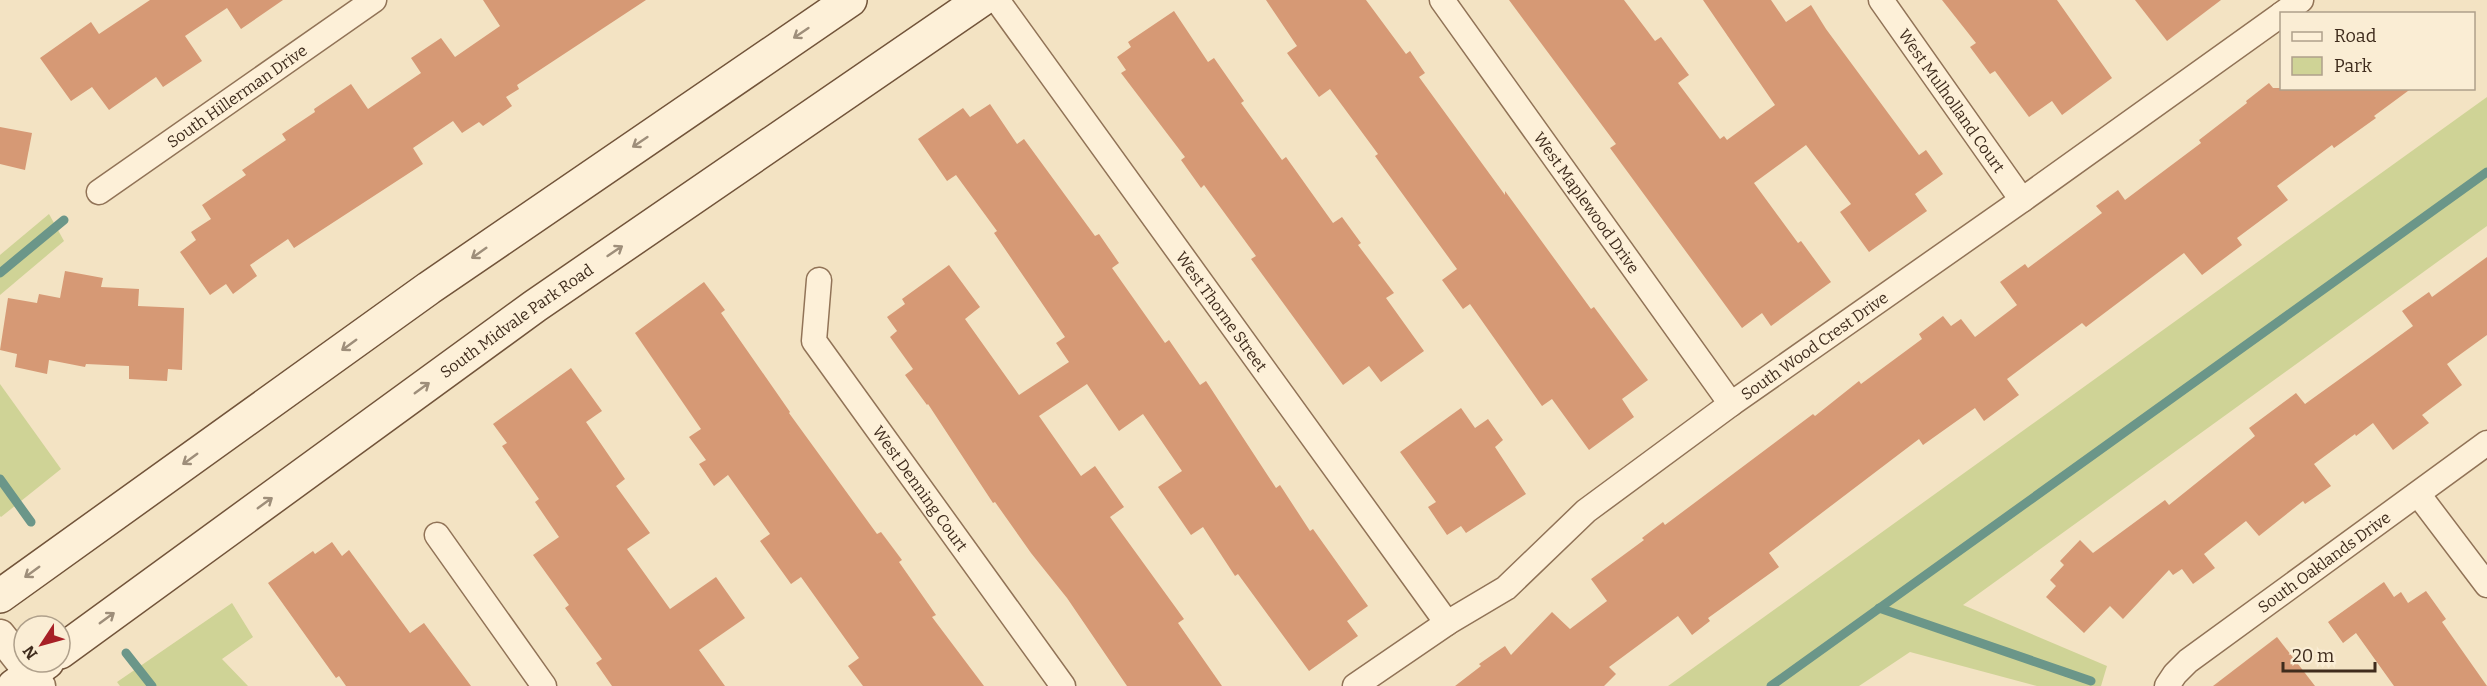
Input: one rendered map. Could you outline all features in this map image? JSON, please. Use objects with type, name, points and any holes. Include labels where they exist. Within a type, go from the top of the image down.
[{"type":"main road","points":[[0,596],[429,288],[850,0]]},
{"type":"main road","name":"South Midvale Park Road","points":[[72,643],[535,306],[981,0]]},
{"type":"street","name":"South Hillerman Drive","points":[[99,192],[375,0]]},
{"type":"street","name":"West Thorne Street","points":[[997,0],[1447,623]]},
{"type":"street","name":"West Maplewood Drive","points":[[1442,0],[1731,404]]},
{"type":"street","name":"West Mulholland Court","points":[[1881,0],[2022,200]]},
{"type":"street","name":"South Wood Crest Drive","points":[[2285,12],[2301,0]]},
{"type":"street","name":"South Wood Crest Drive","points":[[1355,686],[1447,623],[1506,588],[1586,511],[1731,404],[2280,15]]},
{"type":"street","name":"West Denning Court","points":[[819,280],[814,341],[1063,686]]},
{"type":"street","name":"South Oaklands Drive","points":[[2167,686],[2188,661],[2487,443]]},
{"type":"street","points":[[2418,494],[2487,585]]},
{"type":"street","points":[[437,535],[544,686]]},
{"type":"street","points":[[0,635],[33,677]]},
{"type":"green space","points":[[2487,97],[2487,226],[1963,605],[2107,666],[2101,686],[2037,686],[1910,652],[1859,686],[1668,686]]},
{"type":"green space","points":[[49,214],[64,241],[0,295],[0,255]]},
{"type":"green space","points":[[0,384],[61,469],[1,517],[0,516]]},
{"type":"green space","points":[[232,603],[253,637],[222,659],[248,686],[120,686],[117,682]]},
{"type":"building","points":[[150,0],[283,0],[241,29],[227,8],[185,36],[202,61],[163,87],[156,77],[109,110],[92,87],[71,101],[40,58],[91,22],[99,34]]},
{"type":"building","points":[[483,0],[646,0],[517,85],[519,89],[506,97],[512,106],[483,126],[479,122],[462,133],[453,121],[413,148],[423,164],[294,248],[288,239],[250,265],[257,276],[233,294],[226,284],[210,295],[180,252],[196,240],[191,232],[211,219],[202,205],[246,175],[242,170],[286,140],[282,134],[351,84],[368,109],[421,73],[411,58],[441,38],[455,57],[500,26]]},
{"type":"building","points":[[1266,0],[1366,0],[1406,54],[1410,51],[1425,73],[1419,77],[1591,309],[1594,307],[1648,380],[1622,399],[1634,417],[1589,450],[1552,399],[1542,406],[1470,304],[1463,309],[1442,280],[1457,269],[1375,156],[1378,154],[1330,89],[1319,97],[1287,53],[1297,46]]},
{"type":"building","points":[[1509,0],[1624,0],[1655,41],[1661,37],[1689,75],[1678,83],[1720,139],[1724,136],[1727,140],[1775,105],[1703,0],[1771,0],[1786,22],[1811,5],[1826,29],[1919,155],[1926,150],[1943,174],[1915,194],[1927,211],[1869,252],[1840,212],[1851,204],[1806,145],[1754,183],[1798,243],[1801,241],[1831,282],[1771,326],[1762,313],[1742,328],[1610,148],[1616,144]]},
{"type":"building","points":[[1942,0],[2057,0],[2112,78],[2062,115],[2052,101],[2029,117],[1995,71],[1990,74],[1970,47],[1976,43]]},
{"type":"building","points":[[2135,0],[2221,0],[2167,41]]},
{"type":"building","points":[[1174,11],[1208,62],[1214,58],[1244,101],[1241,103],[1282,160],[1286,157],[1333,223],[1342,217],[1361,243],[1358,245],[1394,293],[1386,298],[1424,351],[1381,382],[1369,366],[1343,385],[1251,259],[1256,256],[1204,185],[1201,188],[1181,160],[1185,157],[1121,73],[1126,70],[1117,57],[1131,47],[1128,42]]},
{"type":"building","points":[[2269,83],[2273,88],[2280,88],[2280,90],[2409,90],[2374,116],[2376,118],[2334,148],[2332,145],[2277,186],[2288,200],[2237,238],[2242,245],[2202,275],[2184,253],[2086,327],[2082,323],[2007,379],[2019,395],[1984,421],[1975,408],[1923,445],[1919,439],[1769,553],[1779,567],[1708,618],[1710,621],[1692,635],[1678,616],[1609,667],[1616,674],[1604,686],[1455,686],[1481,666],[1479,664],[1505,646],[1511,655],[1552,612],[1570,629],[1607,601],[1591,579],[1644,540],[1642,538],[1663,522],[1665,525],[1813,414],[1815,416],[1859,381],[1861,384],[1922,339],[1919,334],[1943,316],[1951,326],[1961,319],[1975,337],[2017,305],[2000,282],[2025,264],[2028,268],[2102,213],[2096,206],[2118,190],[2125,200],[2201,143],[2199,140],[2247,103],[2246,101]]},
{"type":"building","points":[[990,104],[1017,144],[1024,139],[1095,236],[1099,234],[1119,263],[1112,268],[1165,343],[1169,340],[1200,385],[1206,381],[1276,488],[1280,485],[1310,531],[1313,529],[1368,606],[1347,621],[1358,636],[1309,671],[1238,574],[1235,576],[1203,527],[1191,535],[1158,487],[1182,471],[1143,414],[1119,431],[1087,384],[1039,416],[1081,476],[1095,466],[1124,507],[1110,517],[1184,619],[1178,623],[1222,686],[1127,686],[1067,598],[995,502],[993,503],[928,404],[905,375],[913,369],[890,337],[897,331],[887,317],[905,304],[902,299],[949,265],[980,307],[965,319],[1019,395],[1069,362],[1056,343],[1065,337],[994,233],[997,231],[956,175],[947,181],[918,139],[963,108],[970,117]]},
{"type":"building","points":[[0,127],[32,133],[25,170],[0,164]]},
{"type":"building","points":[[2487,257],[2487,335],[2447,364],[2462,385],[2422,415],[2429,423],[2393,450],[2373,423],[2356,436],[2355,434],[2314,464],[2331,486],[2305,504],[2303,501],[2259,536],[2246,521],[2204,554],[2215,568],[2193,584],[2182,569],[2173,575],[2169,570],[2123,619],[2110,606],[2084,633],[2046,597],[2056,586],[2050,580],[2064,565],[2060,561],[2080,540],[2093,553],[2165,500],[2169,505],[2255,436],[2249,428],[2296,393],[2305,404],[2376,353],[2413,326],[2402,311],[2429,292],[2432,297]]},
{"type":"building","points":[[65,271],[103,278],[101,287],[139,289],[138,306],[184,308],[182,370],[168,369],[167,381],[129,379],[129,366],[86,364],[85,367],[49,360],[47,374],[15,367],[17,354],[0,350],[8,298],[37,303],[39,294],[60,298]]},
{"type":"building","points":[[704,282],[725,310],[721,313],[789,413],[877,534],[881,532],[902,560],[899,562],[936,615],[932,617],[984,686],[863,686],[848,666],[859,658],[801,577],[791,584],[760,541],[770,534],[728,475],[714,486],[699,464],[706,460],[689,437],[701,429],[635,333]]},
{"type":"building","points":[[571,368],[602,411],[586,422],[625,479],[616,486],[650,533],[627,549],[670,609],[716,577],[745,618],[699,650],[725,686],[612,686],[596,663],[602,659],[565,608],[569,605],[533,555],[559,537],[535,502],[539,499],[502,446],[507,443],[493,424]]},
{"type":"building","points":[[1461,408],[1475,428],[1488,419],[1503,440],[1495,447],[1526,494],[1466,533],[1461,526],[1447,535],[1428,507],[1436,502],[1400,452]]},
{"type":"building","points":[[332,542],[342,556],[349,550],[410,633],[424,623],[471,686],[346,686],[339,676],[336,678],[268,583],[313,551],[315,554]]},
{"type":"building","points":[[2384,582],[2394,597],[2401,592],[2408,603],[2426,591],[2446,619],[2442,622],[2487,686],[2394,686],[2356,633],[2343,643],[2328,622]]},
{"type":"building","points":[[2277,637],[2315,686],[2213,686]]},
{"type":"waterway","points":[[1771,686],[2487,172]]},
{"type":"waterway","points":[[0,273],[64,220]]},
{"type":"waterway","points":[[0,479],[31,522]]},
{"type":"waterway","points":[[1879,608],[2091,681]]},
{"type":"waterway","points":[[126,653],[152,686]]}]
